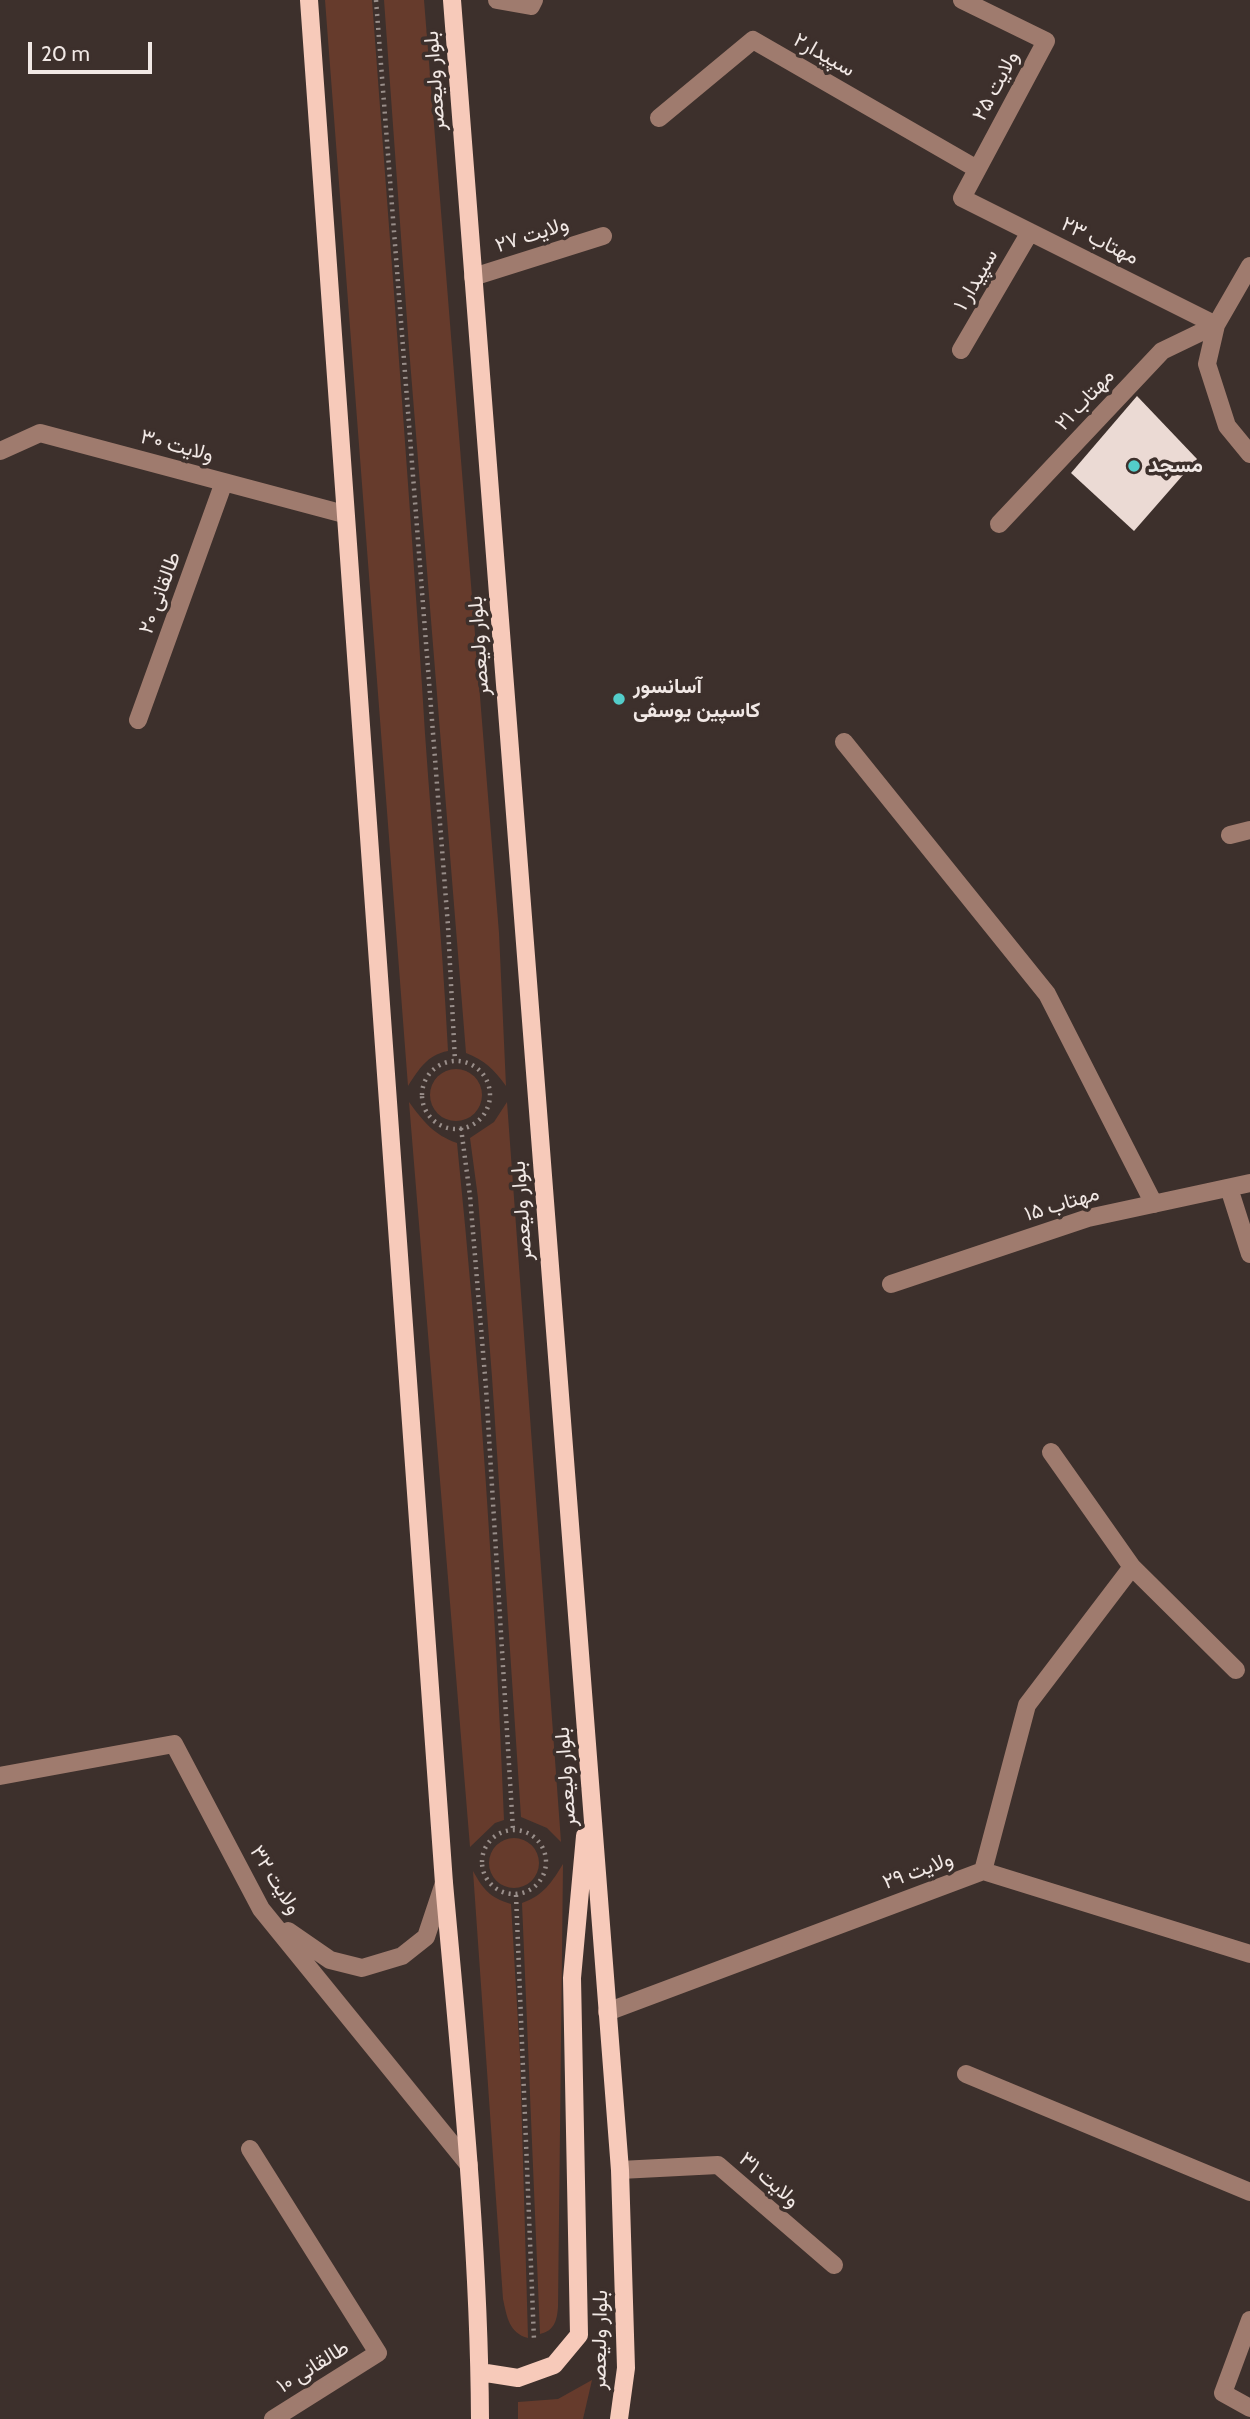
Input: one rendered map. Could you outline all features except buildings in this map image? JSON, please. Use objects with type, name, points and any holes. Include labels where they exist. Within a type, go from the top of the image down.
[{"type":"main road","points":[[309,0],[444,1884],[469,2165],[480,2419]]},
{"type":"main road","name":"بلوار ولیعصر","points":[[452,0],[620,2170],[626,2368],[619,2419]]},
{"type":"main road","points":[[480,2372],[518,2378],[554,2365],[579,2335],[572,1978],[589,1784]]},
{"type":"street","points":[[496,0],[531,6],[534,0]]},
{"type":"street","name":"ولایت ۲۵","points":[[962,0],[1046,41],[962,198]]},
{"type":"street","name":"سپیدار۲","points":[[659,118],[753,40],[977,169]]},
{"type":"street","name":"مهتاب ۲٣","points":[[962,198],[1216,325]]},
{"type":"street","name":"سپیدار ۱","points":[[961,350],[1030,232]]},
{"type":"street","name":"ولایت ٢٧","points":[[474,277],[603,236]]},
{"type":"street","points":[[1250,266],[1216,325],[1207,363],[1227,426],[1250,453]]},
{"type":"street","name":"مهتاب ٢١","points":[[999,524],[1162,351],[1216,325]]},
{"type":"street","name":"ولایت ۳۰","points":[[0,451],[40,433],[344,514]]},
{"type":"street","name":"طالقانی ۲۰","points":[[138,720],[224,482]]},
{"type":"street","points":[[844,742],[1047,994],[1154,1204]]},
{"type":"street","points":[[1230,835],[1250,830]]},
{"type":"street","name":"مهتاب ۱۵","points":[[891,1284],[1088,1218],[1250,1183]]},
{"type":"street","points":[[1229,1188],[1250,1254]]},
{"type":"street","points":[[1051,1452],[1132,1567],[1236,1670]]},
{"type":"street","points":[[983,1871],[1027,1705],[1132,1567]]},
{"type":"street","name":"ولایت ۳۲","points":[[0,1776],[174,1744],[261,1909],[469,2165]]},
{"type":"street","name":"ولایت ٢٩","points":[[607,2011],[983,1871],[1250,1954]]},
{"type":"street","points":[[261,1909],[302,1942],[330,1960],[362,1968],[402,1956],[426,1937],[444,1884]]},
{"type":"street","points":[[966,2074],[1250,2192]]},
{"type":"street","name":"طالقانی ۱۰","points":[[250,2149],[378,2353],[273,2419]]},
{"type":"street","name":"ولایت ۳۱","points":[[620,2170],[718,2165],[834,2265]]},
{"type":"street","points":[[1250,2320],[1223,2393],[1250,2408]]},
{"type":"path","points":[[376,0],[448,926],[455,1061]]},
{"type":"path","points":[[455,1061],[472,1064],[482,1072],[491,1093],[487,1111],[469,1127],[442,1125],[432,1118],[422,1097],[425,1080],[432,1070],[455,1061]]},
{"type":"path","points":[[461,1128],[470,1196],[486,1388],[513,1830]]},
{"type":"path","points":[[513,1830],[534,1837],[542,1845],[546,1860],[545,1872],[540,1882],[532,1889],[516,1895],[494,1888],[487,1879],[482,1863],[489,1842],[497,1835],[513,1830]]},
{"type":"path","points":[[516,1895],[531,2230],[534,2372]]},
{"type":"shaded area","points":[[325,0],[372,0],[448,1051],[429,1059],[408,1086]]},
{"type":"shaded area","points":[[384,0],[424,0],[499,933],[506,1086],[488,1066],[466,1053]]},
{"type":"shaded area","points":[[456,1069],[466,1071],[474,1077],[480,1085],[480,1105],[474,1113],[466,1119],[456,1121],[446,1119],[438,1113],[432,1105],[430,1095],[432,1085],[438,1077],[446,1071]]},
{"type":"shaded area","points":[[409,1102],[430,1127],[457,1143],[480,1396],[504,1820],[495,1823],[470,1847]]},
{"type":"shaded area","points":[[507,1102],[561,1842],[547,1828],[521,1817],[492,1377],[478,1198],[470,1138],[494,1122]]},
{"type":"shaded area","points":[[514,1838],[531,1846],[539,1863],[531,1880],[514,1888],[497,1880],[489,1863],[497,1846]]},
{"type":"shaded area","points":[[563,1864],[558,2307],[554,2325],[540,2334],[522,1903],[546,1888]]},
{"type":"shaded area","points":[[473,1871],[488,1892],[511,1904],[520,2056],[528,2338],[513,2328],[503,2299]]},
{"type":"shaded area","points":[[592,2380],[583,2419],[518,2419],[518,2402],[558,2399]]},
{"type":"place","name":"مسجد","points":[[1134,466]]},
{"type":"place","name":"آسانسور کاسپین یوسفی","points":[[619,699]]}]
